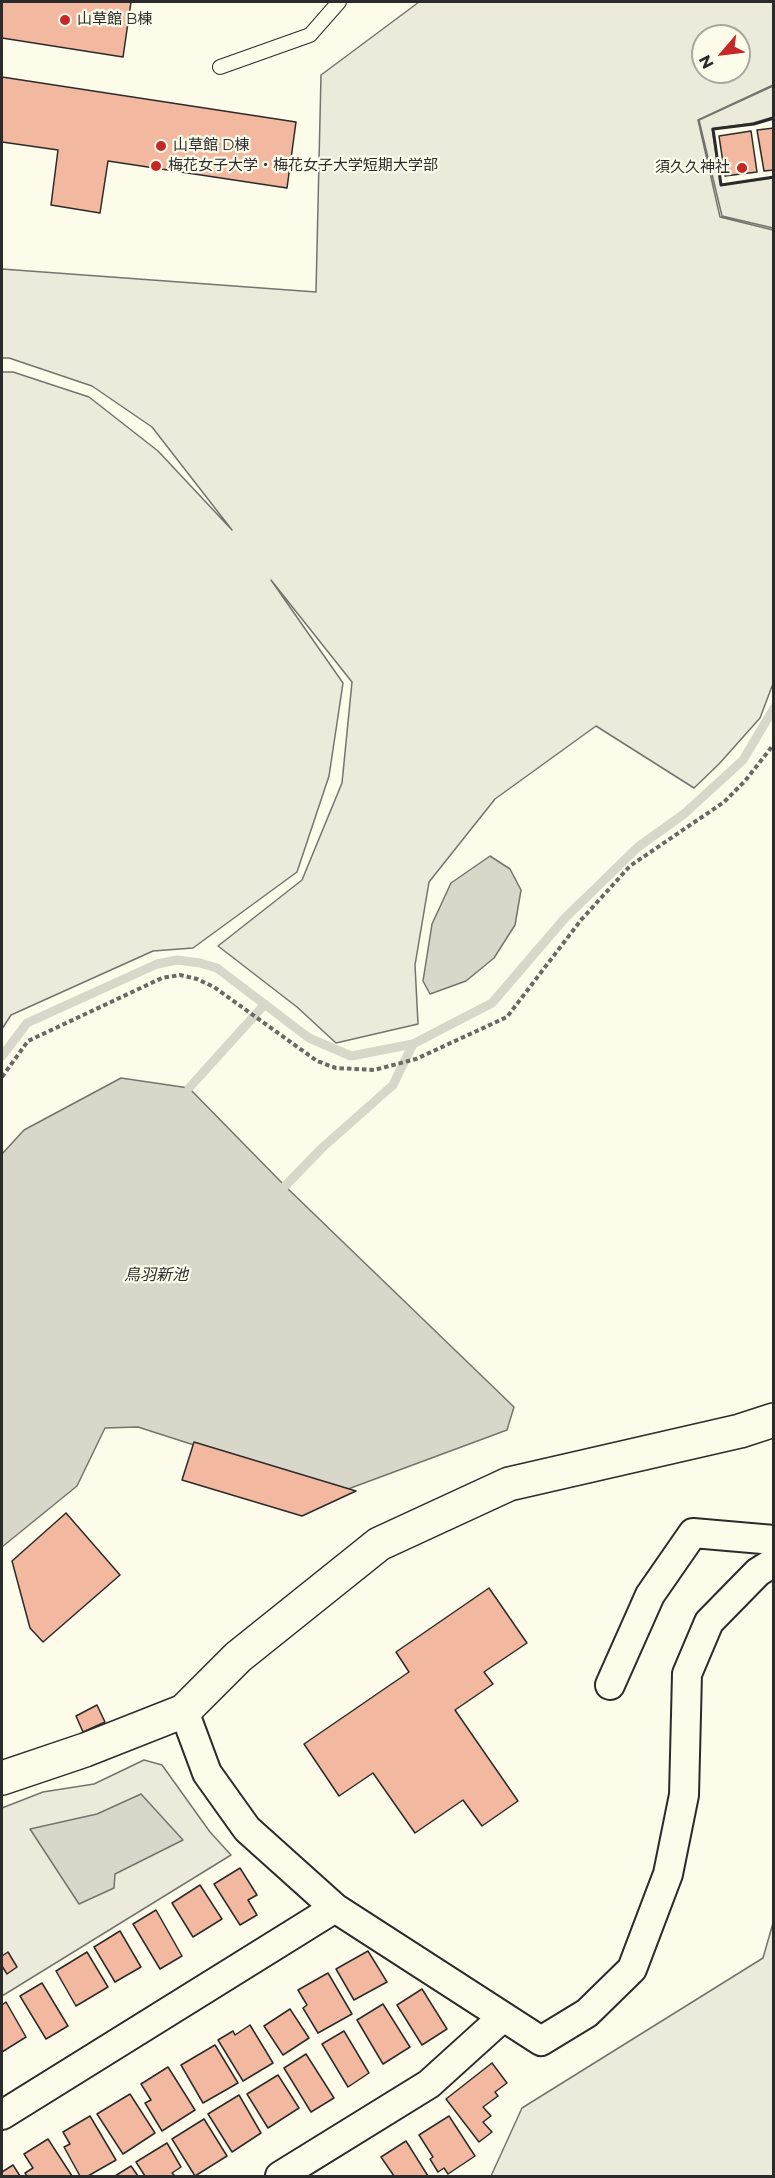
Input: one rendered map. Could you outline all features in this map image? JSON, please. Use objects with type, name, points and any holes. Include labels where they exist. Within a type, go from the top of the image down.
[{"type":"street","points":[[2,1778],[85,1750],[184,1711],[238,1657],[379,1544],[509,1484],[740,1431],[774,1420]]},
{"type":"street","points":[[610,1686],[650,1595],[693,1533],[774,1540]]},
{"type":"street","points":[[184,1711],[207,1773],[247,1829],[335,1908],[542,2041],[587,2013],[632,1969],[668,1874],[684,1795],[687,1674],[709,1622],[758,1572],[774,1562]]},
{"type":"street","points":[[5,2105],[335,1908]]},
{"type":"street","points":[[280,2176],[429,2084],[503,2017]]},
{"type":"lane","points":[[220,67],[310,35],[339,2]]},
{"type":"path","points":[[2,1077],[28,1041],[162,978],[180,975],[214,987],[317,1061],[336,1068],[374,1070],[416,1059],[507,1017],[581,920],[630,866],[724,802],[745,781],[774,744]]},
{"type":"shaded area","points":[[419,2],[773,2],[773,85],[698,120],[720,217],[773,230],[774,681],[760,718],[694,788],[596,726],[495,799],[429,882],[415,965],[418,1024],[336,1043],[297,1007],[218,946],[302,880],[342,783],[352,682],[271,580],[343,683],[329,776],[297,872],[193,948],[153,951],[11,1015],[2,1029],[2,372],[13,372],[89,397],[158,451],[232,530],[152,427],[92,386],[9,358],[2,358],[2,269],[316,292],[321,75]]},
{"type":"shaded area","points":[[773,86],[773,117],[753,123],[712,129],[721,185],[773,178],[773,228],[722,216],[699,120]]},
{"type":"shaded area","points":[[144,1760],[162,1765],[210,1832],[231,1855],[2,1996],[2,1808],[43,1792],[94,1784]]},
{"type":"shaded area","points":[[773,1923],[773,2176],[491,2176],[522,2108],[763,1958]]},
{"type":"water","points":[[490,856],[510,869],[521,890],[515,925],[494,958],[466,981],[430,994],[423,981],[432,924],[451,883]]},
{"type":"water","name":"鳥羽新池","points":[[121,1078],[189,1088],[285,1186],[514,1407],[507,1430],[340,1492],[138,1427],[105,1428],[77,1486],[2,1547],[2,1154],[24,1130]]},
{"type":"water","points":[[141,1794],[183,1840],[115,1874],[114,1888],[79,1904],[30,1829],[97,1814]]},
{"type":"building","name":"山草館 B棟","points":[[2,2],[131,2],[123,57],[2,38]]},
{"type":"building","name":"山草館 D棟","points":[[2,77],[296,122],[287,188],[108,161],[100,213],[51,205],[58,150],[2,142]]},
{"type":"building","points":[[774,128],[774,170],[764,171],[757,130]]},
{"type":"building","points":[[751,131],[757,172],[725,176],[719,136]]},
{"type":"building","points":[[194,1442],[356,1491],[302,1516],[182,1480]]},
{"type":"building","points":[[66,1513],[120,1575],[43,1642],[30,1628],[12,1561]]},
{"type":"building","points":[[489,1588],[527,1643],[484,1672],[493,1684],[455,1710],[518,1801],[482,1826],[463,1800],[415,1833],[373,1773],[339,1796],[304,1744],[409,1672],[396,1652]]},
{"type":"building","points":[[97,1705],[105,1722],[83,1732],[76,1716]]},
{"type":"building","points":[[240,1868],[257,1895],[248,1900],[257,1915],[240,1925],[214,1884]]},
{"type":"building","points":[[200,1885],[222,1919],[193,1937],[172,1903]]},
{"type":"building","points":[[156,1910],[182,1956],[160,1969],[133,1924]]},
{"type":"building","points":[[120,1931],[141,1967],[115,1982],[94,1947]]},
{"type":"building","points":[[368,1951],[387,1982],[354,2000],[336,1969]]},
{"type":"building","points":[[8,1952],[17,1967],[7,1974],[2,1966],[2,1956]]},
{"type":"building","points":[[87,1952],[108,1987],[76,2006],[56,1971]]},
{"type":"building","points":[[328,1973],[352,2014],[318,2033],[303,2008],[307,2005],[298,1990]]},
{"type":"building","points":[[42,1983],[68,2026],[46,2039],[20,1996]]},
{"type":"building","points":[[422,1989],[447,2029],[422,2045],[397,2005]]},
{"type":"building","points":[[6,2002],[26,2037],[2,2052],[2,2005]]},
{"type":"building","points":[[383,2004],[410,2047],[383,2064],[357,2020]]},
{"type":"building","points":[[290,2009],[309,2038],[283,2055],[264,2026]]},
{"type":"building","points":[[250,2025],[273,2063],[243,2081],[218,2040],[233,2031],[235,2035]]},
{"type":"building","points":[[344,2031],[369,2073],[348,2087],[322,2044]]},
{"type":"building","points":[[215,2045],[238,2083],[203,2103],[181,2065]]},
{"type":"building","points":[[306,2054],[334,2098],[311,2112],[284,2068]]},
{"type":"building","points":[[492,2063],[507,2083],[495,2092],[498,2096],[483,2107],[491,2116],[483,2122],[492,2132],[479,2142],[446,2099]]},
{"type":"building","points":[[168,2067],[195,2110],[162,2131],[145,2103],[151,2100],[141,2084]]},
{"type":"building","points":[[278,2075],[299,2108],[268,2128],[247,2094]]},
{"type":"building","points":[[130,2094],[155,2133],[123,2154],[97,2114]]},
{"type":"building","points":[[239,2095],[261,2133],[232,2152],[208,2114]]},
{"type":"building","points":[[90,2116],[116,2160],[88,2176],[80,2176],[64,2147],[70,2144],[63,2132]]},
{"type":"building","points":[[449,2116],[475,2156],[448,2174],[444,2168],[438,2172],[430,2159],[433,2157],[419,2135]]},
{"type":"building","points":[[204,2119],[227,2156],[195,2176],[172,2139]]},
{"type":"building","points":[[48,2139],[72,2176],[27,2176],[25,2173],[33,2168],[24,2154]]},
{"type":"building","points":[[406,2141],[428,2176],[394,2176],[381,2157]]},
{"type":"building","points":[[167,2143],[181,2167],[172,2173],[175,2176],[145,2176],[136,2162]]},
{"type":"building","points":[[13,2165],[20,2176],[2,2176],[2,2172]]},
{"type":"building","points":[[131,2166],[138,2176],[115,2176]]},
{"type":"waterway","points":[[2,1056],[27,1023],[157,964],[177,960],[217,968],[309,1038],[351,1056],[413,1044],[492,1003],[565,918],[638,847],[684,814],[743,760],[774,708]]},
{"type":"waterway","points":[[189,1088],[265,1004]]},
{"type":"waterway","points":[[285,1186],[322,1148],[393,1085],[413,1044]]},
{"type":"wall","points":[[774,118],[754,124],[713,129],[721,185],[774,177]]},
{"type":"place","name":"山草館 B棟","points":[[65,20]]},
{"type":"place","name":"山草館 D棟","points":[[161,146]]},
{"type":"place","name":"梅花女子大学・梅花女子大学短期大学部","points":[[156,166]]},
{"type":"place","name":"須久久神社","points":[[742,168]]}]
